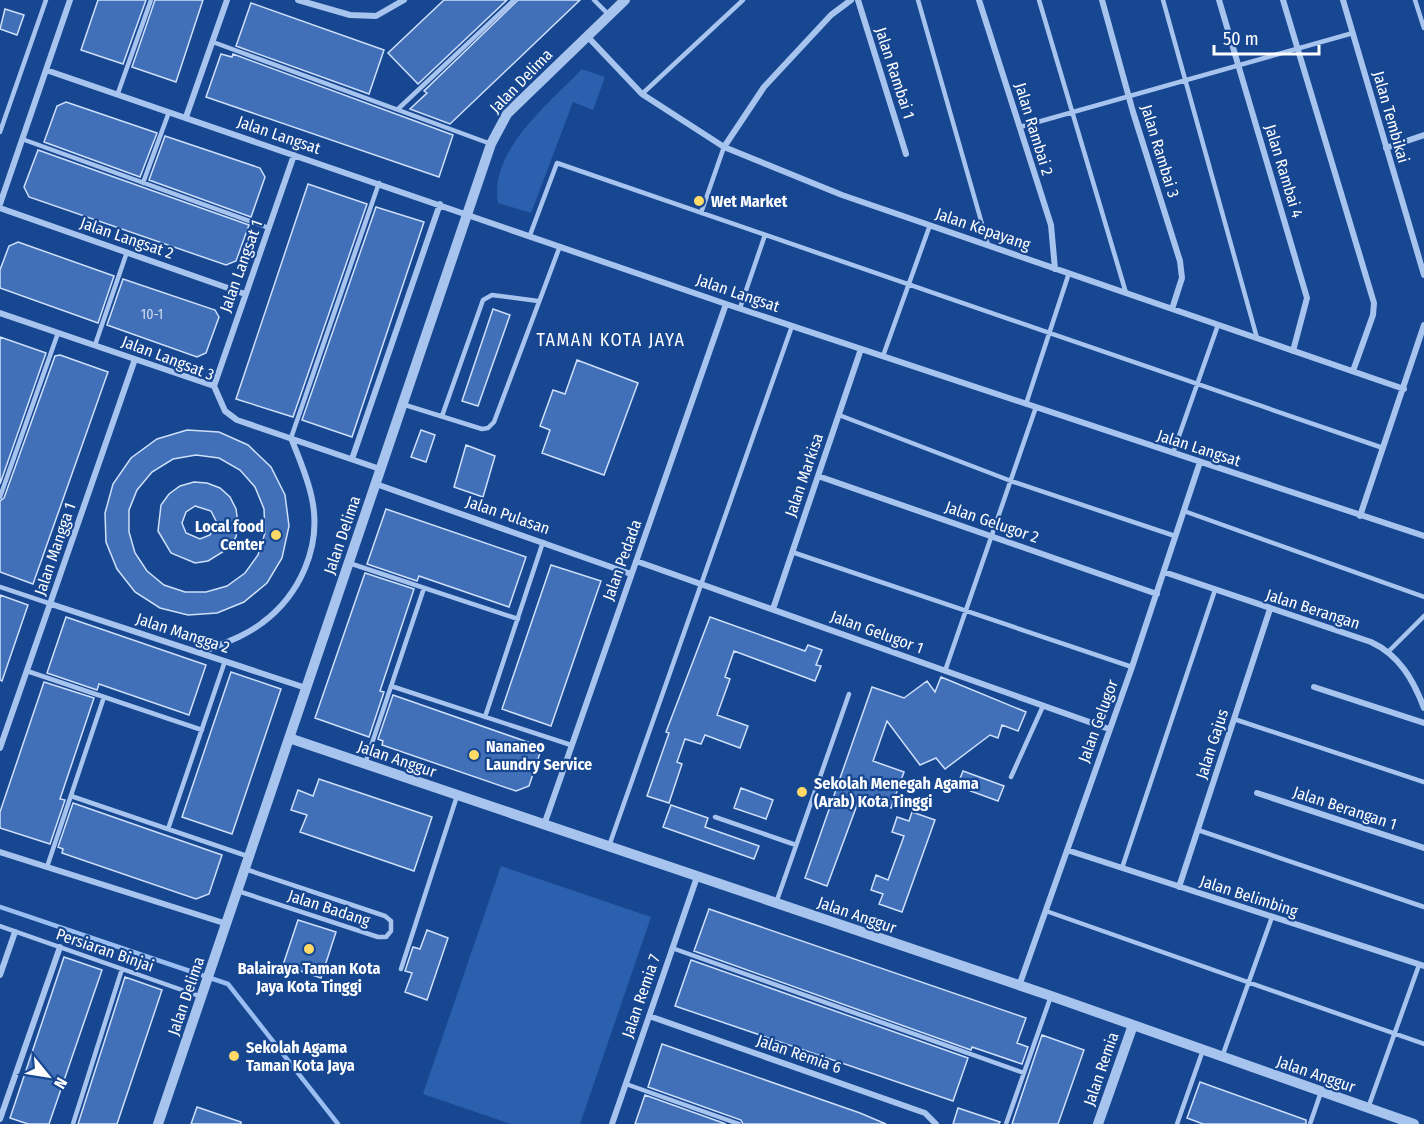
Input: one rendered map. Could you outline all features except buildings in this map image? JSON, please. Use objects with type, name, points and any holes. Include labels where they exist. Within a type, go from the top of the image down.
[{"type":"street","points":[[0,206],[70,0]]},
{"type":"street","points":[[186,117],[227,0]]},
{"type":"street","points":[[298,0],[350,15],[376,16],[404,0]]},
{"type":"street","name":"Jalan Delima","points":[[158,1124],[491,144],[507,114],[625,0]]},
{"type":"street","points":[[724,147],[755,98],[842,2],[851,0]]},
{"type":"street","name":"Jalan Rambai 1","points":[[858,0],[906,153]]},
{"type":"street","name":"Jalan Rambai 2","points":[[979,0],[1051,225],[1055,268]]},
{"type":"street","name":"Jalan Rambai 3","points":[[1102,0],[1180,261],[1182,278],[1172,309]]},
{"type":"street","name":"Jalan Rambai 4","points":[[1219,0],[1307,298],[1293,351]]},
{"type":"street","points":[[1283,0],[1374,303],[1374,311],[1353,371]]},
{"type":"street","name":"Jalan Tembikai","points":[[1343,0],[1424,275]]},
{"type":"street","name":"Jalan Kepayang","points":[[587,36],[642,94],[724,147],[842,195],[1404,389]]},
{"type":"street","name":"Jalan Langsat","points":[[46,70],[561,245],[726,304],[1424,536]]},
{"type":"street","points":[[1386,148],[1424,135]]},
{"type":"street","name":"Jalan Langsat 1","points":[[214,386],[294,154]]},
{"type":"street","points":[[352,459],[440,204]]},
{"type":"street","name":"Jalan Langsat 2","points":[[0,206],[245,294]]},
{"type":"street","name":"Jalan Pedada","points":[[543,825],[726,304]]},
{"type":"street","name":"Jalan Langsat 3","points":[[0,313],[214,386],[225,411],[237,420],[380,469]]},
{"type":"street","points":[[1360,516],[1424,326]]},
{"type":"street","name":"Jalan Markisa","points":[[773,609],[861,349]]},
{"type":"street","name":"Jalan Mangga 1","points":[[0,748],[135,359]]},
{"type":"street","points":[[200,653],[262,624],[283,604],[306,568],[315,525],[313,501],[291,438]]},
{"type":"street","name":"Jalan Gelugor","points":[[1018,987],[1132,667],[1200,462]]},
{"type":"street","name":"Jalan Gelugor 2","points":[[818,476],[1157,594]]},
{"type":"street","name":"Jalan Pulasan","points":[[376,484],[631,574]]},
{"type":"street","name":"Jalan Gelugor 1","points":[[636,561],[1110,729]]},
{"type":"street","name":"Jalan Berangan","points":[[1164,572],[1371,642],[1389,651],[1404,667],[1424,708]]},
{"type":"street","name":"Jalan Mangga 2","points":[[51,604],[306,688]]},
{"type":"street","name":"Jalan Gajus","points":[[1179,887],[1270,609]]},
{"type":"street","points":[[1314,687],[1424,723]]},
{"type":"street","name":"Jalan Anggur","points":[[289,738],[1018,987],[1051,996],[1414,1124]]},
{"type":"street","name":"Jalan Berangan 1","points":[[1257,793],[1424,848]]},
{"type":"street","name":"Jalan Belimbing","points":[[1067,850],[1421,965]]},
{"type":"street","points":[[0,852],[227,924]]},
{"type":"street","name":"Jalan Remia 7","points":[[612,1124],[697,877]]},
{"type":"street","points":[[0,975],[15,932]]},
{"type":"street","points":[[0,1117],[60,947]]},
{"type":"street","name":"Jalan Remia 6","points":[[649,1016],[925,1113],[936,1124]]},
{"type":"street","name":"Jalan Remia","points":[[1098,1124],[1133,1025]]},
{"type":"lane","points":[[0,132],[46,0]]},
{"type":"lane","points":[[118,93],[151,0]]},
{"type":"lane","points":[[399,109],[514,0]]},
{"type":"lane","points":[[594,0],[609,15]]},
{"type":"lane","points":[[642,94],[743,0]]},
{"type":"lane","points":[[918,0],[988,245]]},
{"type":"lane","points":[[1039,0],[1126,293]]},
{"type":"lane","points":[[1163,0],[1257,339]]},
{"type":"lane","points":[[1415,0],[1424,28]]},
{"type":"lane","points":[[1020,127],[1353,33]]},
{"type":"lane","points":[[213,42],[491,144]]},
{"type":"lane","points":[[143,183],[169,112]]},
{"type":"lane","points":[[22,139],[269,228]]},
{"type":"lane","points":[[701,213],[724,147]]},
{"type":"lane","points":[[530,235],[557,163],[1383,448]]},
{"type":"lane","points":[[291,438],[379,183]]},
{"type":"lane","points":[[883,356],[930,225]]},
{"type":"lane","points":[[740,308],[765,235]]},
{"type":"lane","points":[[402,404],[482,429],[488,428],[494,422],[561,245]]},
{"type":"lane","points":[[95,345],[127,252]]},
{"type":"lane","points":[[1026,404],[1069,273]]},
{"type":"lane","points":[[442,416],[483,300],[492,295],[538,301]]},
{"type":"lane","points":[[1173,453],[1218,325]]},
{"type":"lane","points":[[609,846],[703,586],[792,326]]},
{"type":"lane","points":[[0,497],[58,333]]},
{"type":"lane","points":[[945,671],[1036,407]]},
{"type":"lane","points":[[838,415],[1011,481],[1175,536]]},
{"type":"lane","points":[[1184,511],[1424,597]]},
{"type":"lane","points":[[485,717],[543,542]]},
{"type":"lane","points":[[792,552],[1132,667]]},
{"type":"lane","points":[[349,563],[518,619]]},
{"type":"lane","points":[[0,587],[51,604]]},
{"type":"lane","points":[[365,764],[424,588]]},
{"type":"lane","points":[[1122,868],[1215,590]]},
{"type":"lane","points":[[1389,651],[1424,616]]},
{"type":"lane","points":[[168,830],[225,661]]},
{"type":"lane","points":[[27,671],[202,730]]},
{"type":"lane","points":[[392,686],[571,746]]},
{"type":"lane","points":[[776,903],[849,694]]},
{"type":"lane","points":[[47,867],[104,697]]},
{"type":"lane","points":[[1011,777],[1043,706]]},
{"type":"lane","points":[[1234,719],[1424,782]]},
{"type":"lane","points":[[70,796],[249,857]]},
{"type":"lane","points":[[401,969],[457,796]]},
{"type":"lane","points":[[715,817],[796,845]]},
{"type":"lane","points":[[1198,830],[1424,907]]},
{"type":"lane","name":"Jalan Badang","points":[[238,891],[378,937],[386,937],[391,931],[391,921],[385,916],[245,869]]},
{"type":"lane","points":[[1046,911],[1424,1044]]},
{"type":"lane","points":[[1222,1057],[1272,917]]},
{"type":"lane","name":"Persiaran Binjai","points":[[0,926],[122,969],[203,993]]},
{"type":"lane","points":[[672,948],[1024,1073]]},
{"type":"lane","points":[[1368,1108],[1421,965]]},
{"type":"lane","points":[[73,1124],[122,969]]},
{"type":"lane","points":[[1006,1124],[1051,996]]},
{"type":"lane","points":[[1176,1124],[1203,1050]]},
{"type":"lane","points":[[626,1084],[739,1124]]},
{"type":"lane","points":[[1310,1124],[1321,1092]]},
{"type":"shaded area","points":[[582,69],[605,77],[593,110],[573,102],[531,213],[498,203],[498,183],[503,165],[512,147],[524,129]]},
{"type":"shaded area","points":[[501,866],[651,917],[580,1124],[511,1124],[423,1094]]},
{"type":"waterway","points":[[0,907],[228,984],[338,1124]]},
{"type":"place","name":"Wet Market","points":[[699,201]]},
{"type":"place","name":"Local food Center","points":[[276,535]]},
{"type":"place","name":"Nananeo Laundry Service","points":[[474,755]]},
{"type":"place","name":"Sekolah Menegah Agama (Arab) Kota Tinggi","points":[[802,792]]},
{"type":"place","name":"Balairaya Taman Kota Jaya Kota Tinggi","points":[[309,949]]},
{"type":"place","name":"Sekolah Agama Taman Kota Jaya","points":[[234,1056]]},
{"type":"district","name":"TAMAN KOTA JAYA","points":[[611,340]]}]
